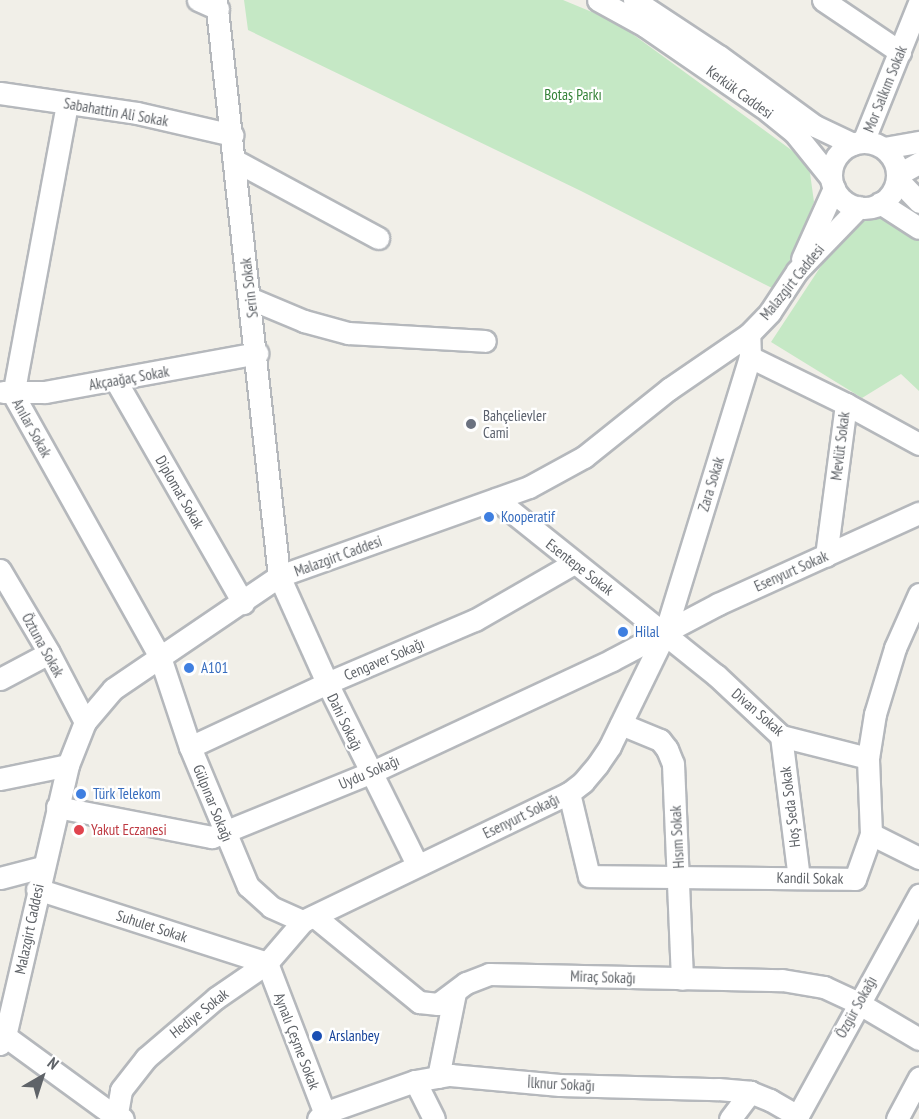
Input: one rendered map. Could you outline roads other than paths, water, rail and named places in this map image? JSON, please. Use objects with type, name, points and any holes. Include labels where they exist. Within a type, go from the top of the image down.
[{"type":"street","points":[[198,0],[217,4]]},
{"type":"street","name":"Kerkük Caddesi","points":[[598,0],[640,7],[815,126],[858,143]]},
{"type":"street","points":[[823,0],[900,52]]},
{"type":"street","name":"Mor Salkım Sokak","points":[[858,143],[900,52],[919,3]]},
{"type":"street","name":"Serin Sokak","points":[[217,4],[257,353],[279,576]]},
{"type":"street","name":"Kerkük Caddesi","points":[[640,7],[794,132],[833,183]]},
{"type":"street","name":"Sabahattin Ali Sokak","points":[[0,93],[137,113],[232,135]]},
{"type":"street","name":"Anılar Sokak","points":[[68,104],[7,393],[160,657]]},
{"type":"street","points":[[919,142],[884,148],[858,143],[839,153],[832,169],[833,183],[840,197],[859,207],[880,203],[892,191],[897,177],[919,163]]},
{"type":"street","points":[[884,148],[891,155],[897,177],[919,202]]},
{"type":"street","points":[[234,160],[378,238]]},
{"type":"street","points":[[797,271],[833,183]]},
{"type":"street","points":[[880,203],[919,228]]},
{"type":"street","name":"Malazgirt Caddesi","points":[[3,1040],[42,867],[68,765],[85,722],[113,689],[243,603],[279,576],[496,499],[555,475],[584,457],[676,383],[749,334],[770,312],[797,271],[859,207]]},
{"type":"street","points":[[249,298],[304,321],[348,333],[485,340]]},
{"type":"street","name":"Zara Sokak","points":[[665,633],[750,357],[749,334]]},
{"type":"street","name":"Akçaağaç Sokak","points":[[7,393],[45,392],[116,381],[257,353]]},
{"type":"street","name":"Mevlüt Sokak","points":[[750,357],[846,405],[826,556]]},
{"type":"street","name":"Diplomat Sokak","points":[[116,381],[243,603]]},
{"type":"street","points":[[846,405],[919,444]]},
{"type":"street","name":"Esentepe Sokak","points":[[496,499],[665,633]]},
{"type":"street","name":"Esenyurt Sokak","points":[[665,633],[718,604],[919,513]]},
{"type":"street","name":"Cengaver Sokağı","points":[[190,747],[327,683],[498,609],[574,562]]},
{"type":"street","name":"Öztuna Sokak","points":[[0,570],[49,653],[85,722]]},
{"type":"street","name":"Dahi Sokağı","points":[[279,576],[370,773],[417,864]]},
{"type":"street","name":"Kandil Sokak","points":[[569,793],[589,876],[678,875],[855,879],[871,834],[867,758],[883,683],[902,630],[919,594]]},
{"type":"street","name":"Esenyurt Sokağı","points":[[308,918],[569,793],[583,782],[598,764],[621,723],[665,633]]},
{"type":"street","name":"Divan Sokak","points":[[665,633],[716,675],[781,736],[867,758]]},
{"type":"street","name":"Uydu Sokağı","points":[[57,807],[212,837],[370,773],[665,633]]},
{"type":"street","points":[[0,679],[49,653]]},
{"type":"street","name":"Gülpınar Sokağı","points":[[160,657],[190,747],[248,886],[271,907],[308,918]]},
{"type":"street","name":"Hısım Sokak","points":[[621,723],[660,741],[668,749],[673,764],[682,979]]},
{"type":"street","name":"Hoş Seda Sokak","points":[[781,736],[799,879]]},
{"type":"street","points":[[0,779],[68,765]]},
{"type":"street","points":[[871,834],[919,858]]},
{"type":"street","points":[[0,878],[42,867]]},
{"type":"street","name":"Suhulet Sokak","points":[[37,890],[267,963]]},
{"type":"street","name":"Özgür Sokağı","points":[[797,1118],[858,1003],[919,896]]},
{"type":"street","name":"Hediye Sokak","points":[[118,1118],[121,1090],[146,1058],[216,998],[267,963],[308,918]]},
{"type":"street","name":"Miraç Sokağı","points":[[308,918],[419,1002],[438,1004],[466,983],[489,974],[804,982],[824,987],[858,1003],[919,1039]]},
{"type":"street","name":"Aynalı Çeşme Sokak","points":[[267,963],[323,1117]]},
{"type":"street","points":[[438,1077],[454,993]]},
{"type":"street","points":[[3,1040],[118,1118]]},
{"type":"street","name":"İlknur Sokağı","points":[[323,1117],[415,1081],[450,1075],[560,1085],[718,1089],[750,1092],[770,1100],[797,1118]]},
{"type":"street","points":[[897,1119],[919,1078]]},
{"type":"street","points":[[415,1081],[434,1119]]},
{"type":"street","points":[[730,1119],[750,1092]]},
{"type":"place","name":"Bahçelievler Cami","points":[[471,424]]},
{"type":"place","name":"Kooperatif","points":[[489,517]]},
{"type":"place","name":"Hilal","points":[[623,632]]},
{"type":"place","name":"A101","points":[[189,668]]},
{"type":"place","name":"Türk Telekom","points":[[81,794]]},
{"type":"place","name":"Yakut Eczanesi","points":[[79,830]]},
{"type":"place","name":"Arslanbey","points":[[317,1036]]},
{"type":"park label","name":"Botaş Parkı","points":[[573,95]]}]
